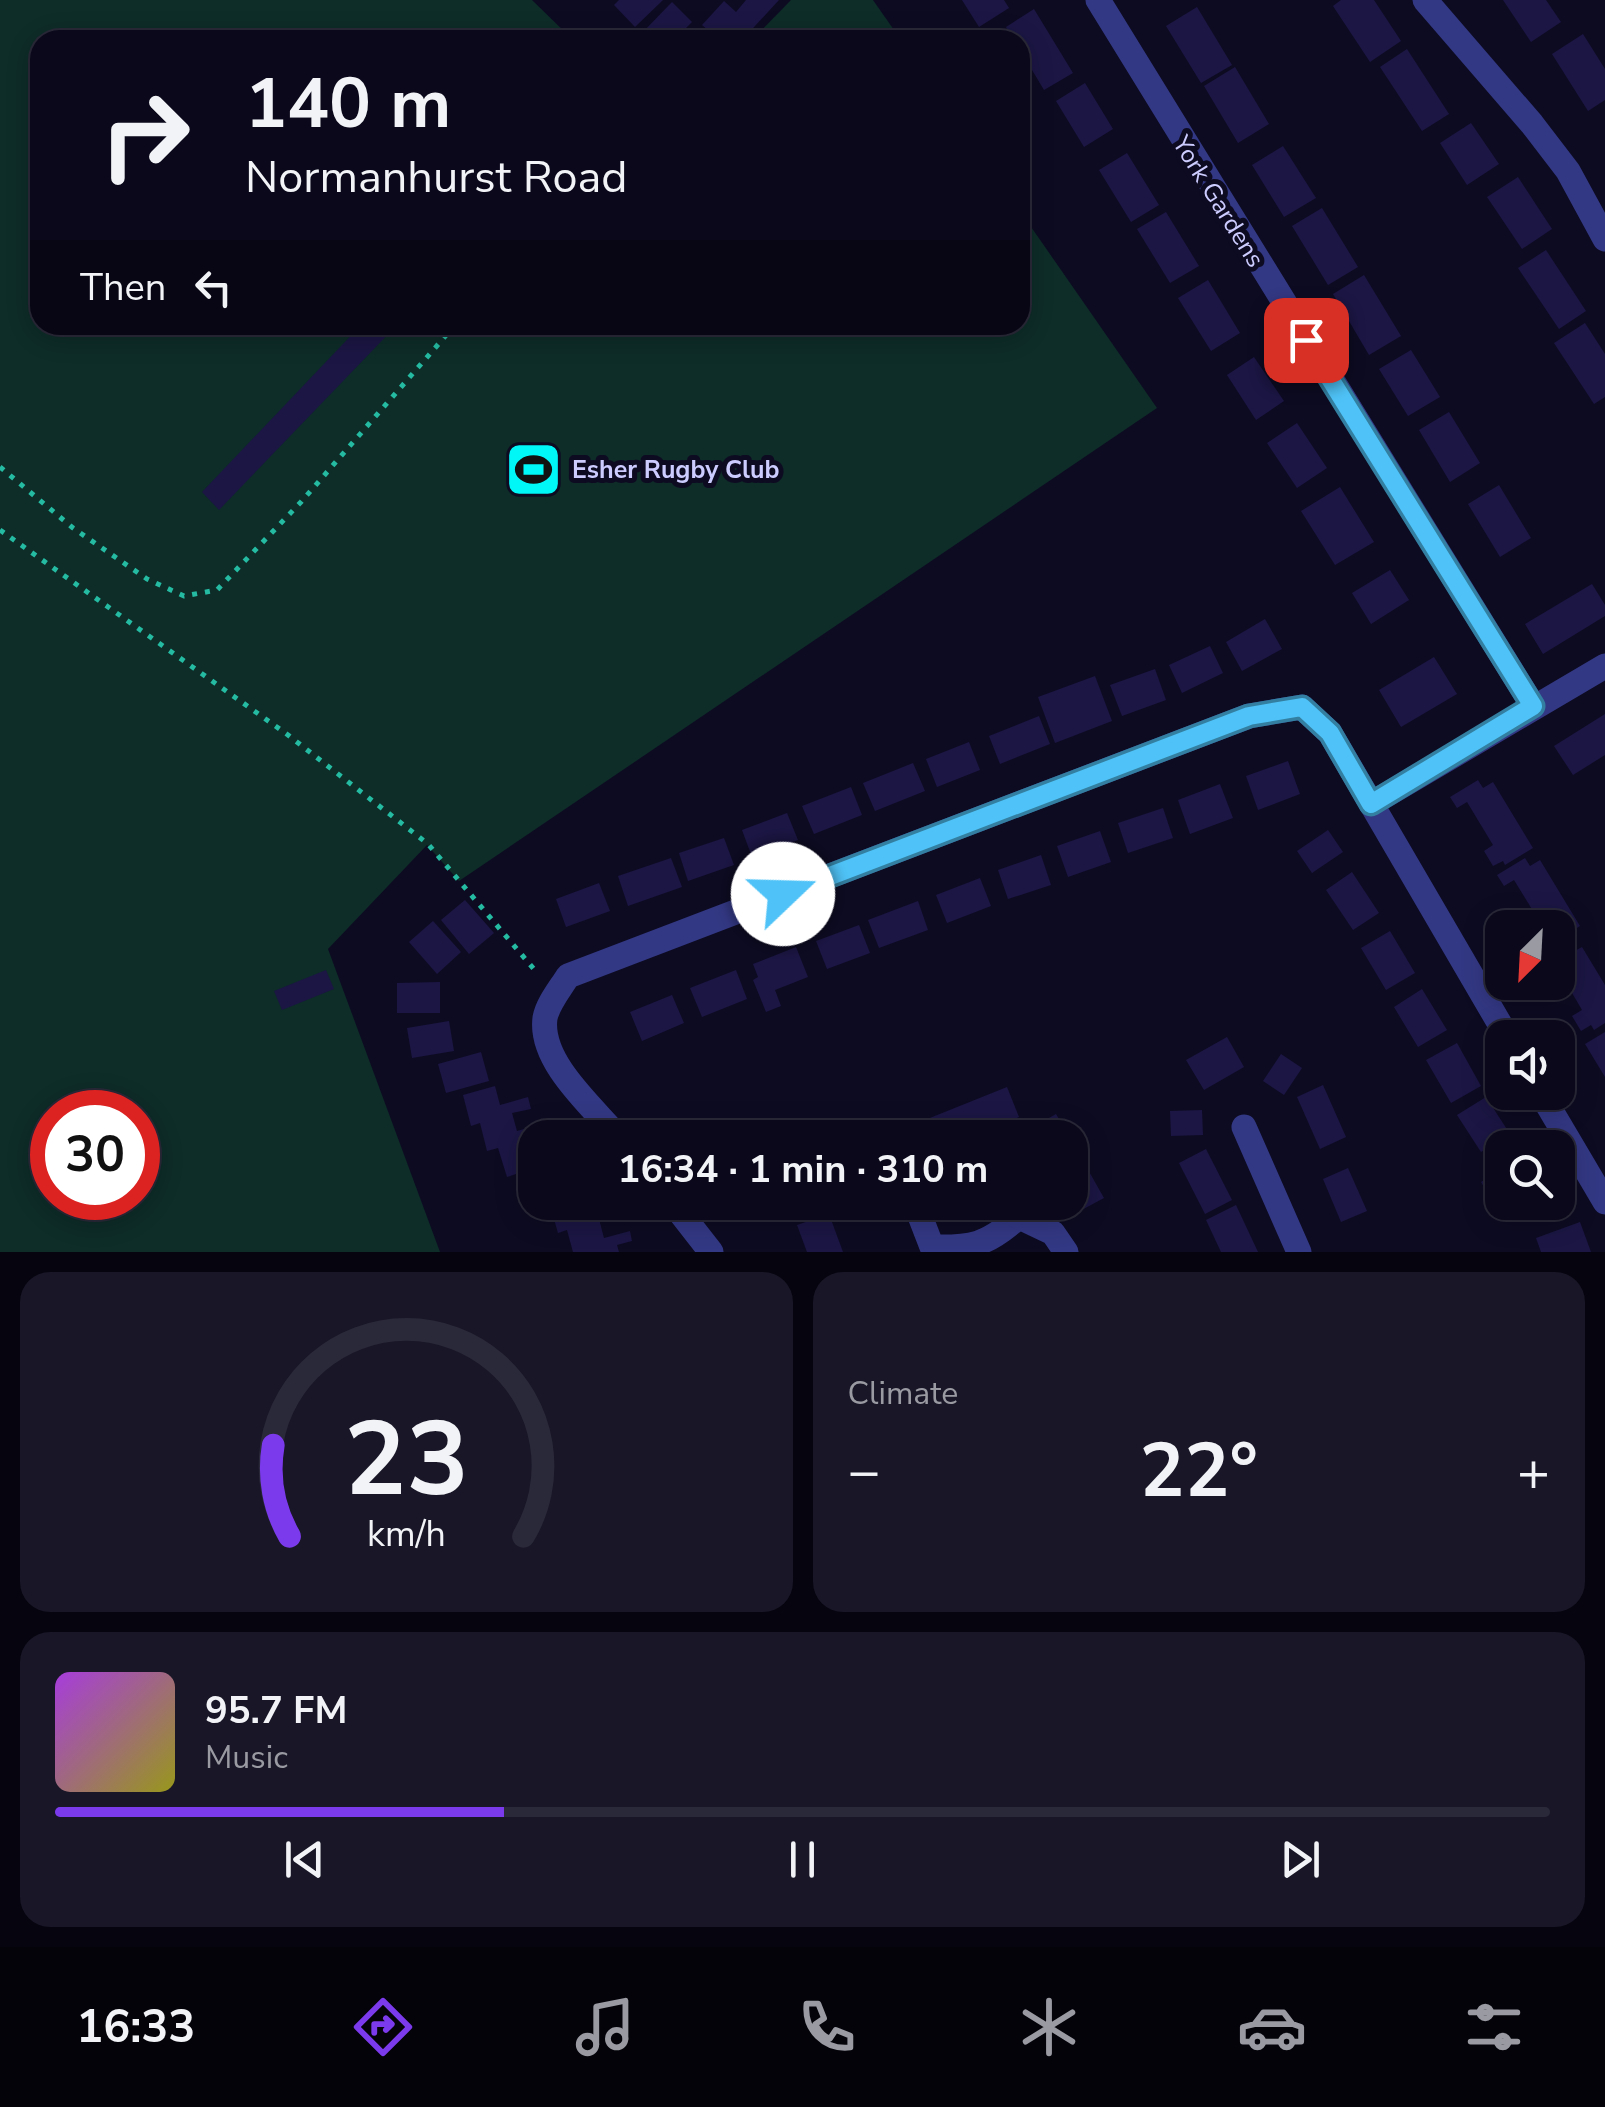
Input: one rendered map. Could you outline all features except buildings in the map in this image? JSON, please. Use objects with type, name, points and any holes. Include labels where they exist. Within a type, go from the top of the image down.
[{"type":"street","name":"York Gardens","points":[[1098,0],[1533,706]]},
{"type":"street","points":[[1425,0],[1568,171],[1605,239]]},
{"type":"street","points":[[1371,804],[1605,666]]},
{"type":"street","points":[[604,1120],[556,1062],[547,1040],[546,1018],[553,998],[568,976],[1249,716],[1302,707],[1318,717],[1497,1020]]},
{"type":"street","points":[[1551,1110],[1605,1202]]},
{"type":"street","points":[[1244,1128],[1299,1252]]},
{"type":"street","points":[[686,1220],[712,1252]]},
{"type":"street","points":[[922,1220],[932,1247],[961,1248],[990,1241],[1015,1220]]},
{"type":"street","points":[[1019,1220],[1053,1233],[1066,1252]]},
{"type":"path","points":[[0,467],[73,528],[147,580],[184,596],[217,590],[302,502],[446,335]]},
{"type":"path","points":[[0,530],[288,735],[428,844],[534,968],[553,998]]},
{"type":"green space","name":"Esher Rugby Club","points":[[0,0],[532,0],[563,30],[30,30],[30,335],[1030,335],[1030,225],[1157,408],[459,881],[427,845],[328,949],[440,1252],[0,1252]]},
{"type":"green space","points":[[791,0],[873,0],[894,30],[762,30]]},
{"type":"place","name":"Esher Rugby Club","points":[[533,469]]},
{"type":"route","points":[[783,894],[1249,716],[1302,707],[1318,717],[1371,804],[1533,706],[1306,340]]}]
